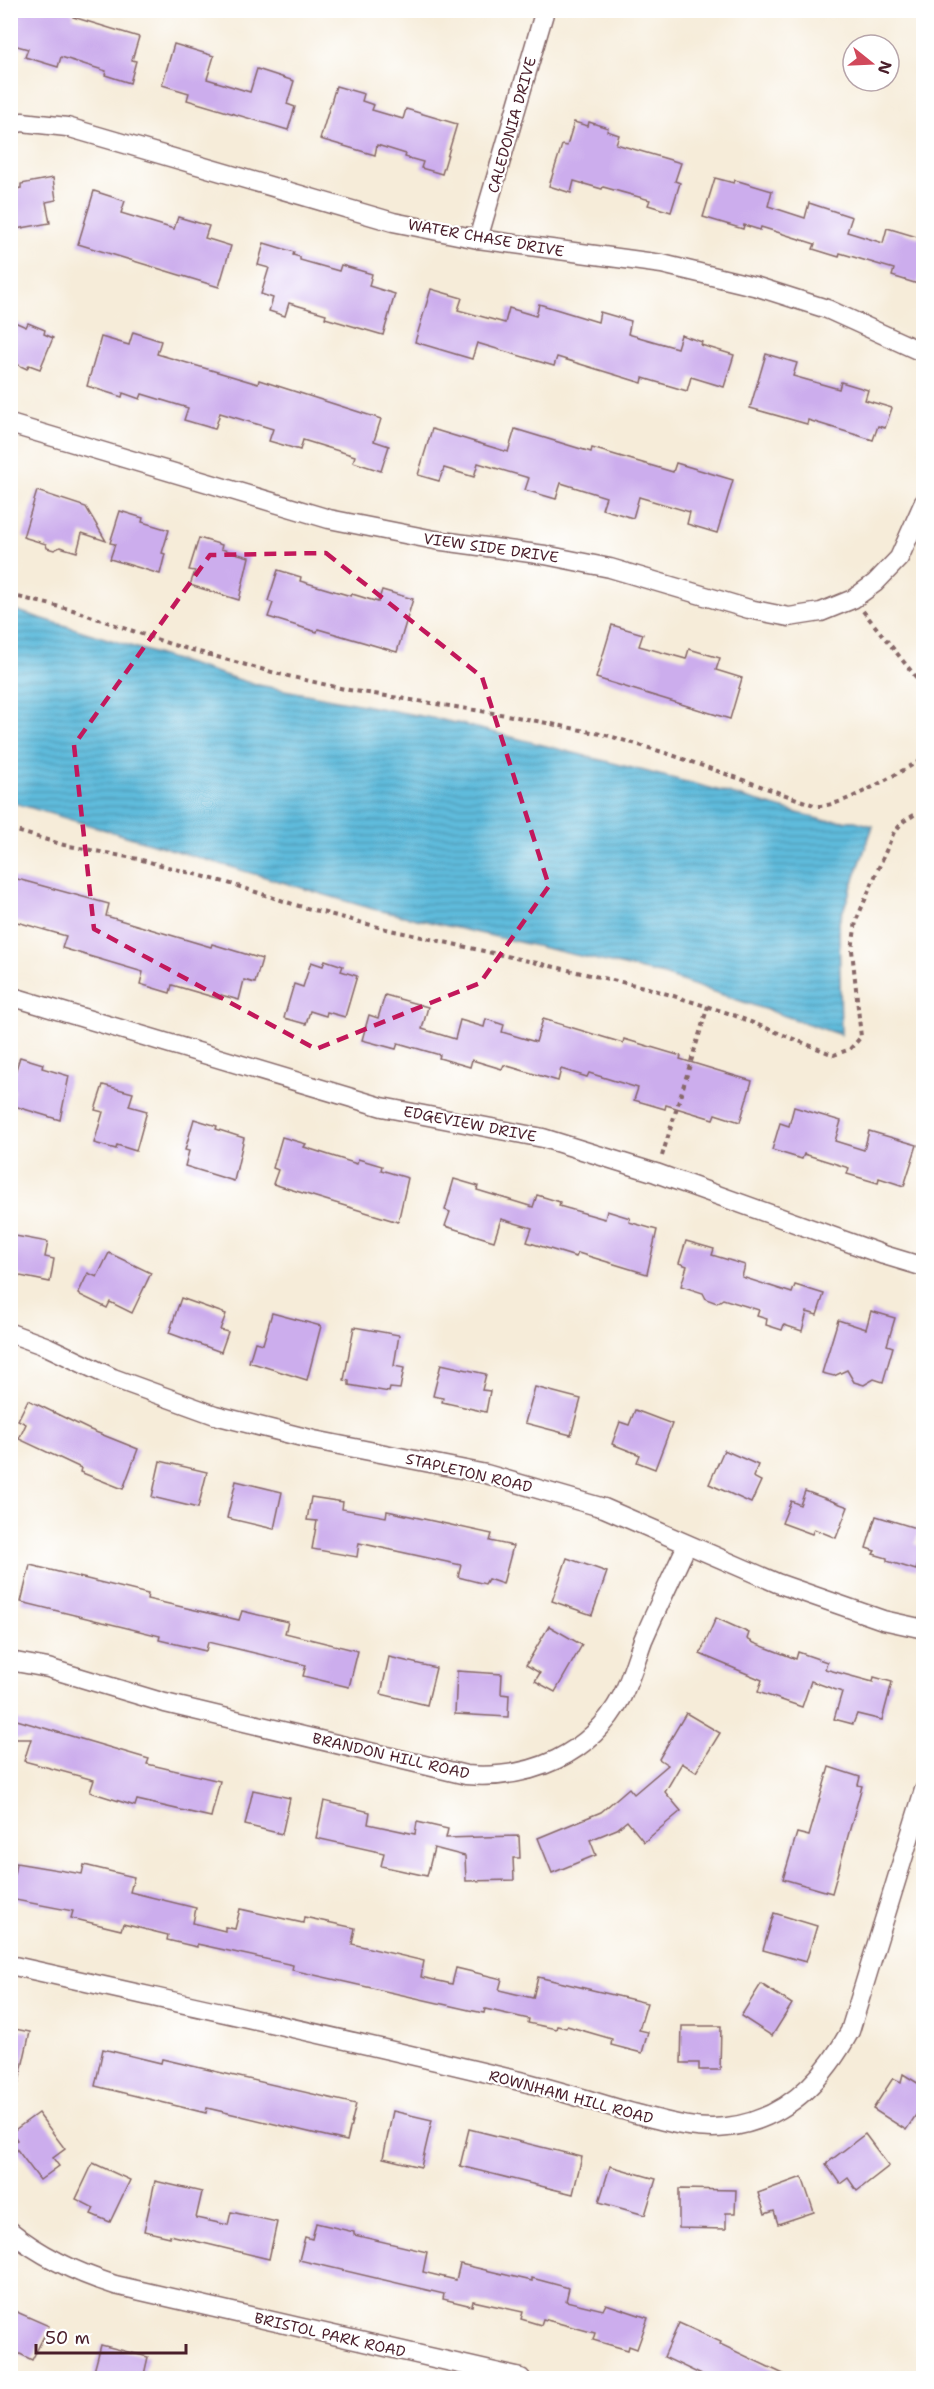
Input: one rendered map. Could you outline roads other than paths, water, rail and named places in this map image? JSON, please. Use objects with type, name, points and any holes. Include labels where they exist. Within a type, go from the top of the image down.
[{"type":"street","name":"CALEDONIA DRIVE","points":[[478,240],[545,10]]},
{"type":"street","name":"WATER CHASE DRIVE","points":[[10,125],[22,122],[67,127],[393,222],[478,240],[662,264],[758,287],[827,309],[924,353]]},
{"type":"street","name":"VIEW SIDE DRIVE","points":[[10,424],[329,519],[412,536],[545,555],[610,568],[749,609],[789,617],[821,612],[853,599],[875,583],[899,558],[924,502]]},
{"type":"street","name":"EDGEVIEW DRIVE","points":[[10,996],[382,1107],[543,1137],[656,1173],[884,1255],[924,1267]]},
{"type":"street","name":"STAPLETON ROAD","points":[[10,1333],[35,1341],[113,1378],[215,1415],[314,1440],[486,1474],[604,1508],[777,1583],[883,1620],[924,1629]]},
{"type":"street","name":"BRANDON HILL ROAD","points":[[10,1661],[48,1668],[165,1703],[466,1775],[487,1776],[524,1772],[561,1758],[580,1747],[605,1721],[629,1681],[643,1642],[687,1545]]},
{"type":"street","name":"ROWNHAM HILL ROAD","points":[[10,1965],[530,2084],[675,2124],[703,2128],[727,2127],[759,2119],[794,2103],[816,2083],[837,2056],[850,2031],[924,1790]]},
{"type":"street","name":"BRISTOL PARK ROAD","points":[[10,2231],[45,2256],[66,2267],[115,2285],[520,2379]]},
{"type":"water","points":[[11,609],[253,684],[457,723],[710,788],[822,820],[855,821],[873,826],[839,922],[841,1035],[664,975],[373,909],[11,802]]}]
